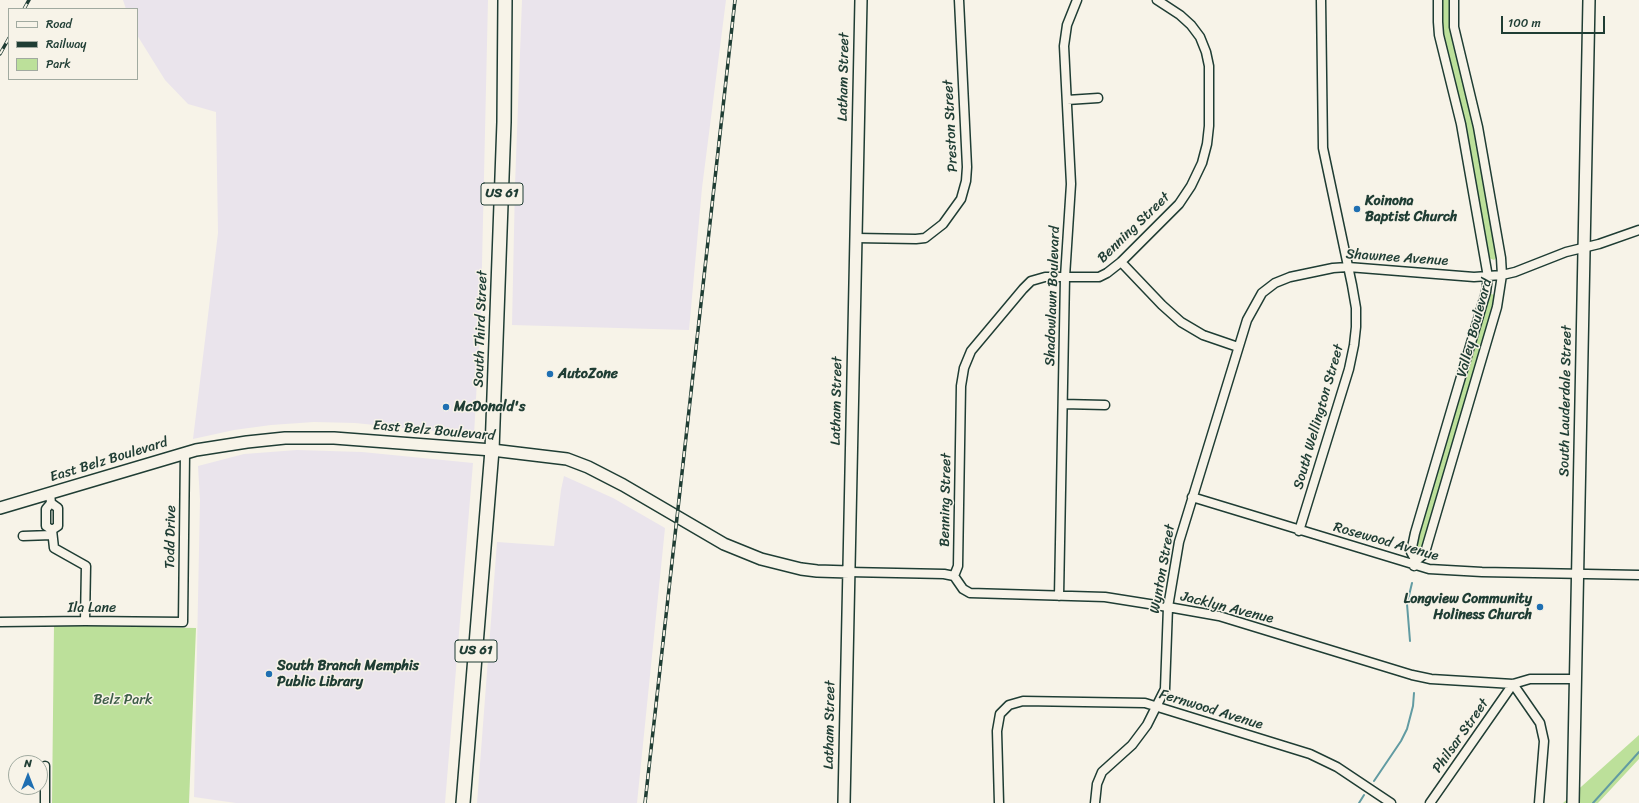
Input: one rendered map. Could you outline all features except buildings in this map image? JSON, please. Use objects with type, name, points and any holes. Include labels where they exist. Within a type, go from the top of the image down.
[{"type":"main road","name":"South Third Street","points":[[463,803],[492,450],[504,122],[505,0]]},
{"type":"street","name":"Latham Street","points":[[844,803],[861,0]]},
{"type":"street","name":"Preston Street","points":[[856,238],[925,238],[943,224],[961,199],[966,181],[967,166],[959,0]]},
{"type":"street","name":"Shadowlawn Boulevard","points":[[1059,596],[1065,277],[1071,184],[1064,51],[1065,35],[1069,17],[1077,0]]},
{"type":"street","name":"Benning Street","points":[[954,576],[958,566],[961,386],[966,362],[974,347],[1026,286],[1035,279],[1045,277],[1099,277],[1107,273],[1121,262],[1171,213],[1189,190],[1202,163],[1208,138],[1209,66],[1205,48],[1196,31],[1186,20],[1157,0]]},
{"type":"street","name":"South Wellington Street","points":[[1299,530],[1353,352],[1356,328],[1356,310],[1323,148],[1320,0]]},
{"type":"street","name":"Valley Boulevard","points":[[1438,0],[1439,35],[1461,124],[1488,277],[1486,292],[1415,533],[1411,552],[1415,563],[1423,555],[1426,549],[1497,307],[1502,275],[1501,258],[1478,127],[1454,26],[1454,0]]},
{"type":"street","name":"South Lauderdale Street","points":[[1573,803],[1589,0]]},
{"type":"street","points":[[1067,100],[1098,98]]},
{"type":"street","name":"Shawnee Avenue","points":[[1238,347],[1249,314],[1257,299],[1266,289],[1275,283],[1290,277],[1333,268],[1348,267],[1488,277],[1502,275],[1566,252],[1584,248],[1639,230]]},
{"type":"street","points":[[1121,262],[1162,305],[1181,322],[1203,335],[1238,347]]},
{"type":"street","name":"Wynton Street","points":[[1095,803],[1097,784],[1102,772],[1132,745],[1147,725],[1165,689],[1168,607],[1178,545],[1238,347]]},
{"type":"street","points":[[1063,404],[1105,405]]},
{"type":"street","name":"East Belz Boulevard","points":[[0,508],[50,498],[185,453],[247,442],[292,438],[334,438],[492,450],[567,459],[588,467],[623,485],[724,544],[761,559],[812,570],[849,572]]},
{"type":"street","name":"Todd Drive","points":[[183,622],[185,453]]},
{"type":"street","name":"Rosewood Avenue","points":[[1192,497],[1441,571],[1578,575],[1639,575]]},
{"type":"street","points":[[23,536],[52,533],[58,526],[58,508],[50,498]]},
{"type":"street","points":[[50,498],[46,509],[46,526],[52,533],[54,548],[86,566],[85,621]]},
{"type":"street","points":[[849,572],[944,574],[954,576]]},
{"type":"street","name":"Jacklyn Avenue","points":[[954,576],[963,589],[970,593],[1112,598],[1219,616],[1412,675],[1443,681],[1513,684],[1530,679],[1576,679]]},
{"type":"street","name":"Ila Lane","points":[[0,622],[183,622]]},
{"type":"street","points":[[1513,684],[1540,723],[1544,741],[1539,803]]},
{"type":"street","name":"Philsar Street","points":[[1430,803],[1513,684]]},
{"type":"street","name":"Fernwood Avenue","points":[[999,803],[998,731],[1000,714],[1009,705],[1023,701],[1117,702],[1145,704],[1310,754],[1337,767],[1391,803]]},
{"type":"shaded area","points":[[123,0],[488,0],[481,308],[474,435],[355,423],[314,422],[271,425],[234,430],[193,439],[218,233],[216,112],[188,104],[165,80],[138,37],[138,8],[126,8]]},
{"type":"shaded area","points":[[522,0],[726,0],[702,188],[689,330],[512,325],[515,185]]},
{"type":"shaded area","points":[[297,450],[362,452],[473,463],[445,803],[236,803],[194,797],[200,500],[198,466],[244,454]]},
{"type":"shaded area","points":[[564,476],[613,498],[665,528],[637,803],[477,803],[497,542],[554,546]]},
{"type":"green space","points":[[1442,0],[1451,0],[1449,17],[1450,28],[1475,132],[1497,257],[1494,260],[1489,258],[1464,119],[1442,34]]},
{"type":"green space","points":[[1489,295],[1495,295],[1496,298],[1423,548],[1418,550],[1415,545]]},
{"type":"green space","name":"Belz Park","points":[[54,625],[196,628],[189,803],[52,803]]},
{"type":"green space","points":[[1639,735],[1639,759],[1598,803],[1563,803]]},
{"type":"waterway","points":[[1410,641],[1407,604],[1412,583]]},
{"type":"waterway","points":[[1374,781],[1401,741],[1407,729],[1413,706],[1414,693]]},
{"type":"waterway","points":[[1593,803],[1639,752]]},
{"type":"waterway","points":[[1359,803],[1364,795]]},
{"type":"railway","points":[[25,8],[29,0]]},
{"type":"railway","points":[[645,803],[735,0]]},
{"type":"railway","points":[[0,54],[8,40]]},
{"type":"place","name":"Koinona Baptist Church","points":[[1357,209]]},
{"type":"place","name":"AutoZone","points":[[550,374]]},
{"type":"place","name":"McDonald's","points":[[446,407]]},
{"type":"place","name":"Longview Community Holiness Church","points":[[1540,607]]},
{"type":"place","name":"South Branch Memphis Public Library","points":[[269,674]]}]
